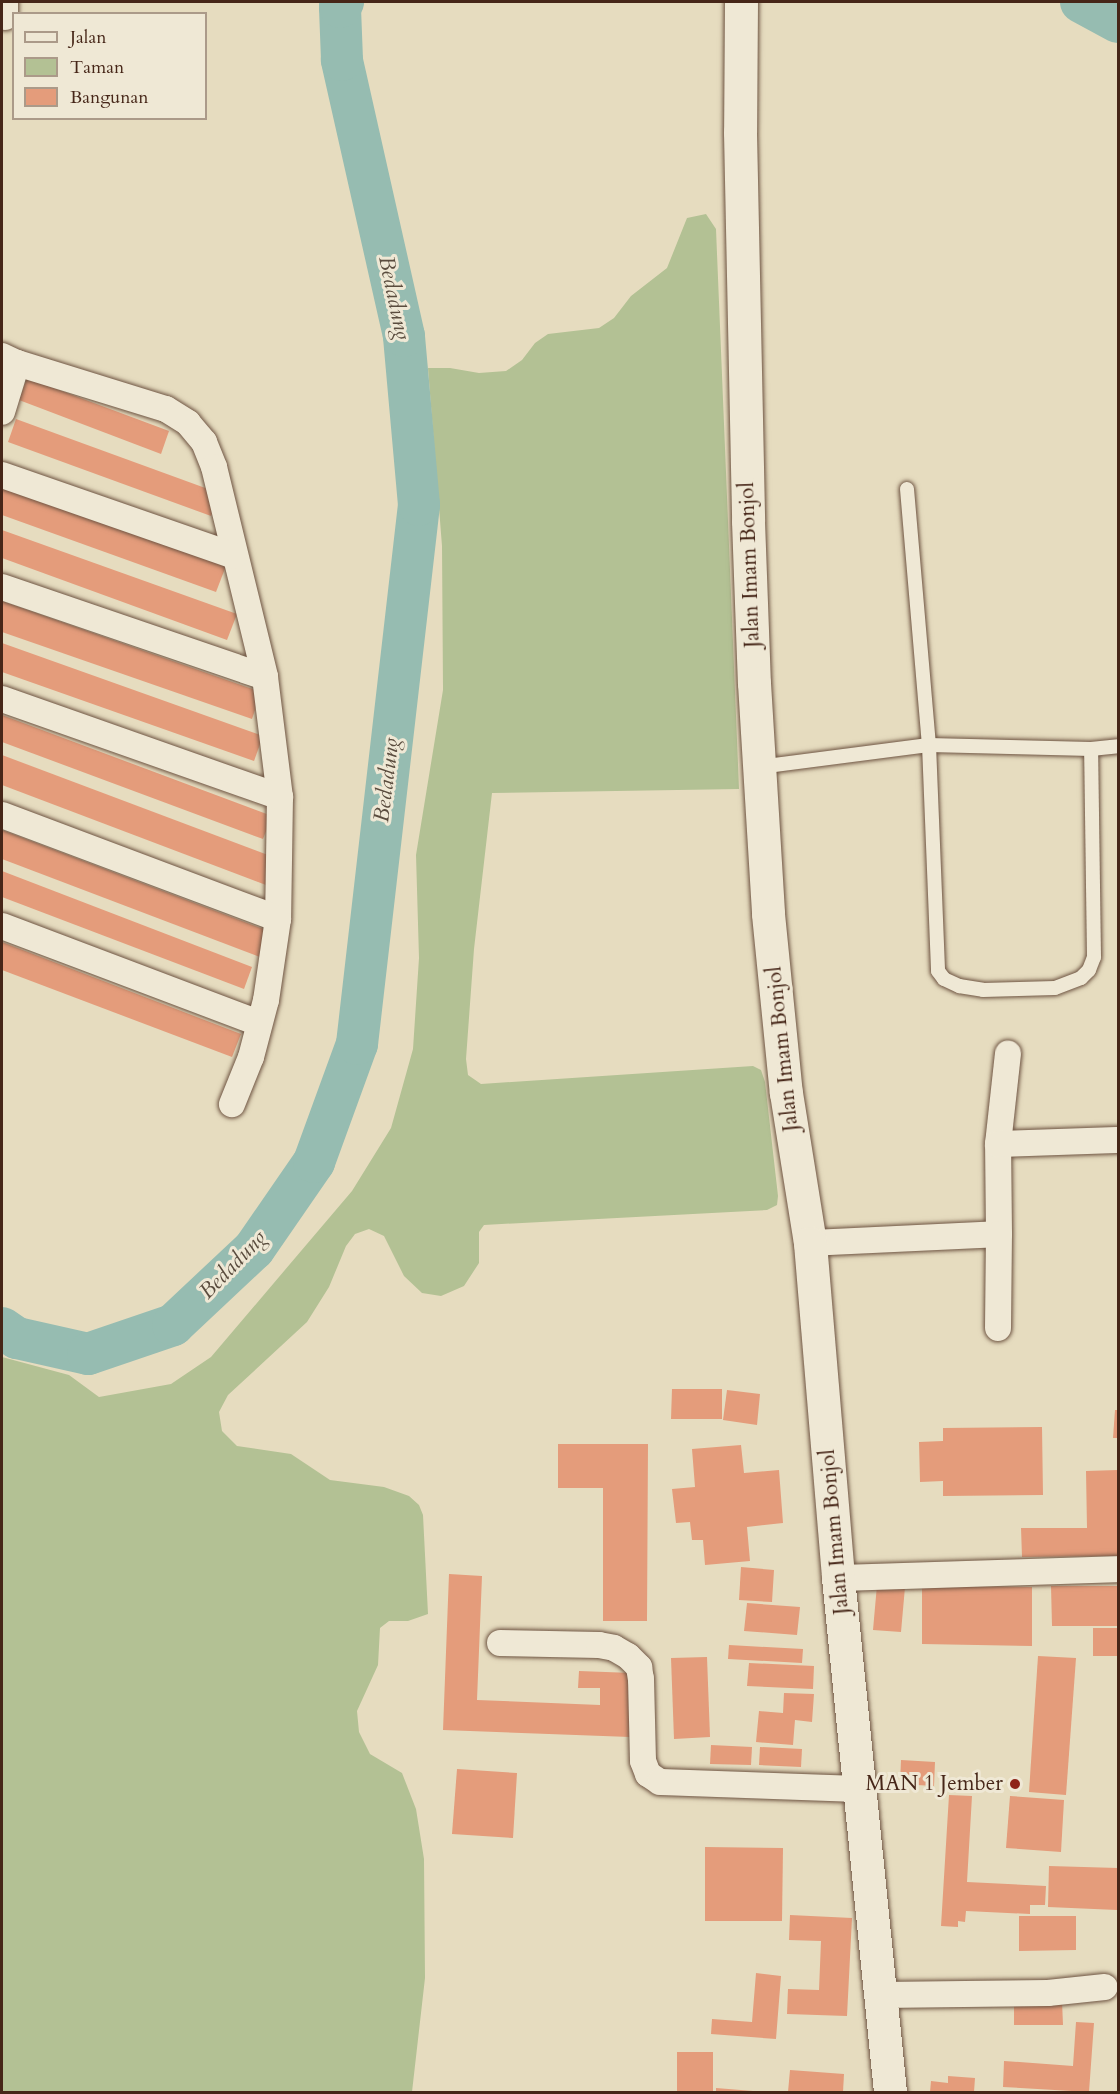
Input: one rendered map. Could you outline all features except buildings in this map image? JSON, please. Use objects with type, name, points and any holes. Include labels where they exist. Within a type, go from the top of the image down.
[{"type":"street","name":"Jalan Imam Bonjol","points":[[741,2],[740,132],[747,521],[758,767],[768,914],[786,1093],[810,1243],[838,1578],[890,2092]]},
{"type":"street","points":[[2,412],[9,359],[166,409],[188,423],[204,442],[214,467],[265,677],[280,797],[278,919],[266,1000],[251,1057],[232,1104]]},
{"type":"street","points":[[2,475],[234,556]]},
{"type":"street","points":[[2,587],[265,677]]},
{"type":"street","points":[[2,699],[280,797]]},
{"type":"street","points":[[2,815],[278,919]]},
{"type":"street","points":[[2,926],[259,1023]]},
{"type":"street","points":[[998,1328],[998,1144],[1008,1054]]},
{"type":"street","points":[[998,1144],[1119,1140]]},
{"type":"street","points":[[810,1243],[999,1234]]},
{"type":"street","points":[[838,1578],[1119,1569]]},
{"type":"street","points":[[500,1643],[599,1645],[614,1648],[628,1656],[639,1667],[641,1679],[643,1761],[648,1774],[660,1782],[859,1789]]},
{"type":"street","points":[[880,1995],[1048,1993],[1106,1986]]},
{"type":"lane","points":[[907,489],[929,745],[938,971],[944,979],[959,986],[983,990],[1055,988],[1068,985],[1089,970],[1095,957],[1092,749]]},
{"type":"lane","points":[[758,767],[929,745],[1092,749],[1119,746]]},
{"type":"green space","points":[[706,214],[716,229],[739,789],[492,793],[474,949],[466,1059],[468,1075],[481,1084],[753,1066],[761,1070],[765,1082],[778,1196],[777,1205],[767,1210],[484,1225],[479,1232],[479,1263],[464,1286],[441,1296],[422,1293],[404,1276],[384,1236],[369,1229],[355,1234],[346,1246],[329,1287],[307,1322],[228,1395],[219,1412],[222,1431],[237,1446],[291,1454],[330,1480],[384,1487],[409,1496],[419,1505],[423,1515],[428,1614],[408,1621],[389,1621],[380,1628],[378,1665],[357,1711],[359,1732],[370,1754],[402,1773],[416,1809],[424,1859],[425,1978],[412,2092],[2,2092],[2,1357],[69,1375],[99,1397],[171,1384],[211,1357],[352,1191],[391,1128],[413,1049],[419,958],[416,855],[443,690],[442,546],[428,368],[450,368],[479,373],[506,371],[522,360],[535,343],[548,334],[599,328],[614,318],[631,296],[667,268],[687,218]]},
{"type":"waterway","name":"Bedadung","points":[[2,1328],[17,1338],[88,1354],[173,1325],[254,1249],[314,1162],[357,1044],[419,505],[404,336],[342,60],[340,7],[343,2]]},
{"type":"waterway","name":"Bedadung","points":[[1081,2],[1118,22]]},
{"type":"place","name":"MAN 1 Jember","points":[[1015,1784]]}]
